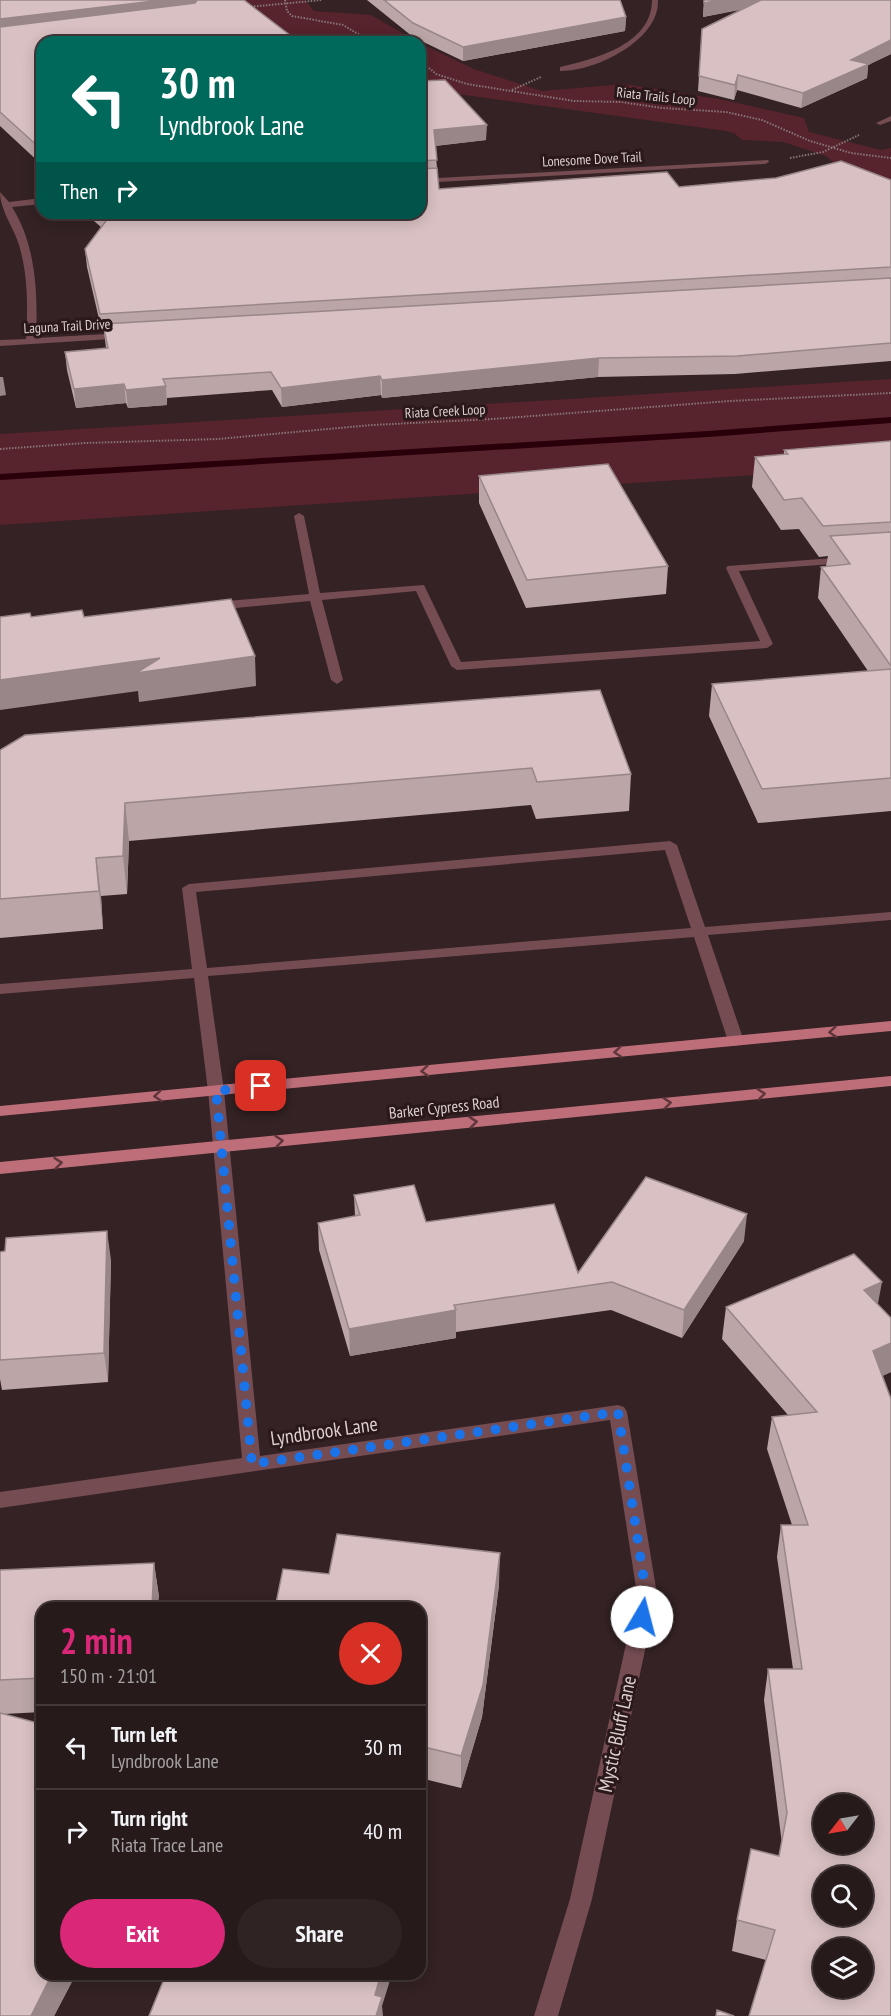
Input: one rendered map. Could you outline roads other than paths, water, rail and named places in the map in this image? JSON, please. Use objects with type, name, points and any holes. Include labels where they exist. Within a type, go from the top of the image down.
[{"type":"main road","points":[[0,1111],[891,1026]]},
{"type":"main road","name":"Barker Cypress Road","points":[[0,1168],[891,1081]]},
{"type":"street","points":[[563,69],[600,61],[618,53],[643,31],[652,17],[655,0]]},
{"type":"street","points":[[880,123],[891,118]]},
{"type":"street","name":"Lonesome Dove Trail","points":[[426,180],[765,162]]},
{"type":"street","points":[[0,195],[20,233],[28,262],[33,302],[31,341]]},
{"type":"street","points":[[7,205],[36,202]]},
{"type":"street","name":"Laguna Trail Drive","points":[[0,343],[137,335]]},
{"type":"street","points":[[299,516],[315,597],[338,680]]},
{"type":"street","points":[[199,608],[420,587],[457,666],[768,644],[732,568],[857,559]]},
{"type":"street","points":[[252,1464],[216,1091],[189,888],[670,845],[736,1041]]},
{"type":"street","points":[[0,989],[891,916]]},
{"type":"street","name":"Lyndbrook Lane","points":[[0,1500],[618,1412]]},
{"type":"street","name":"Mystic Bluff Lane","points":[[546,2016],[581,1899],[646,1594],[618,1412]]},
{"type":"waterway","points":[[0,477],[708,434],[891,420]]}]
